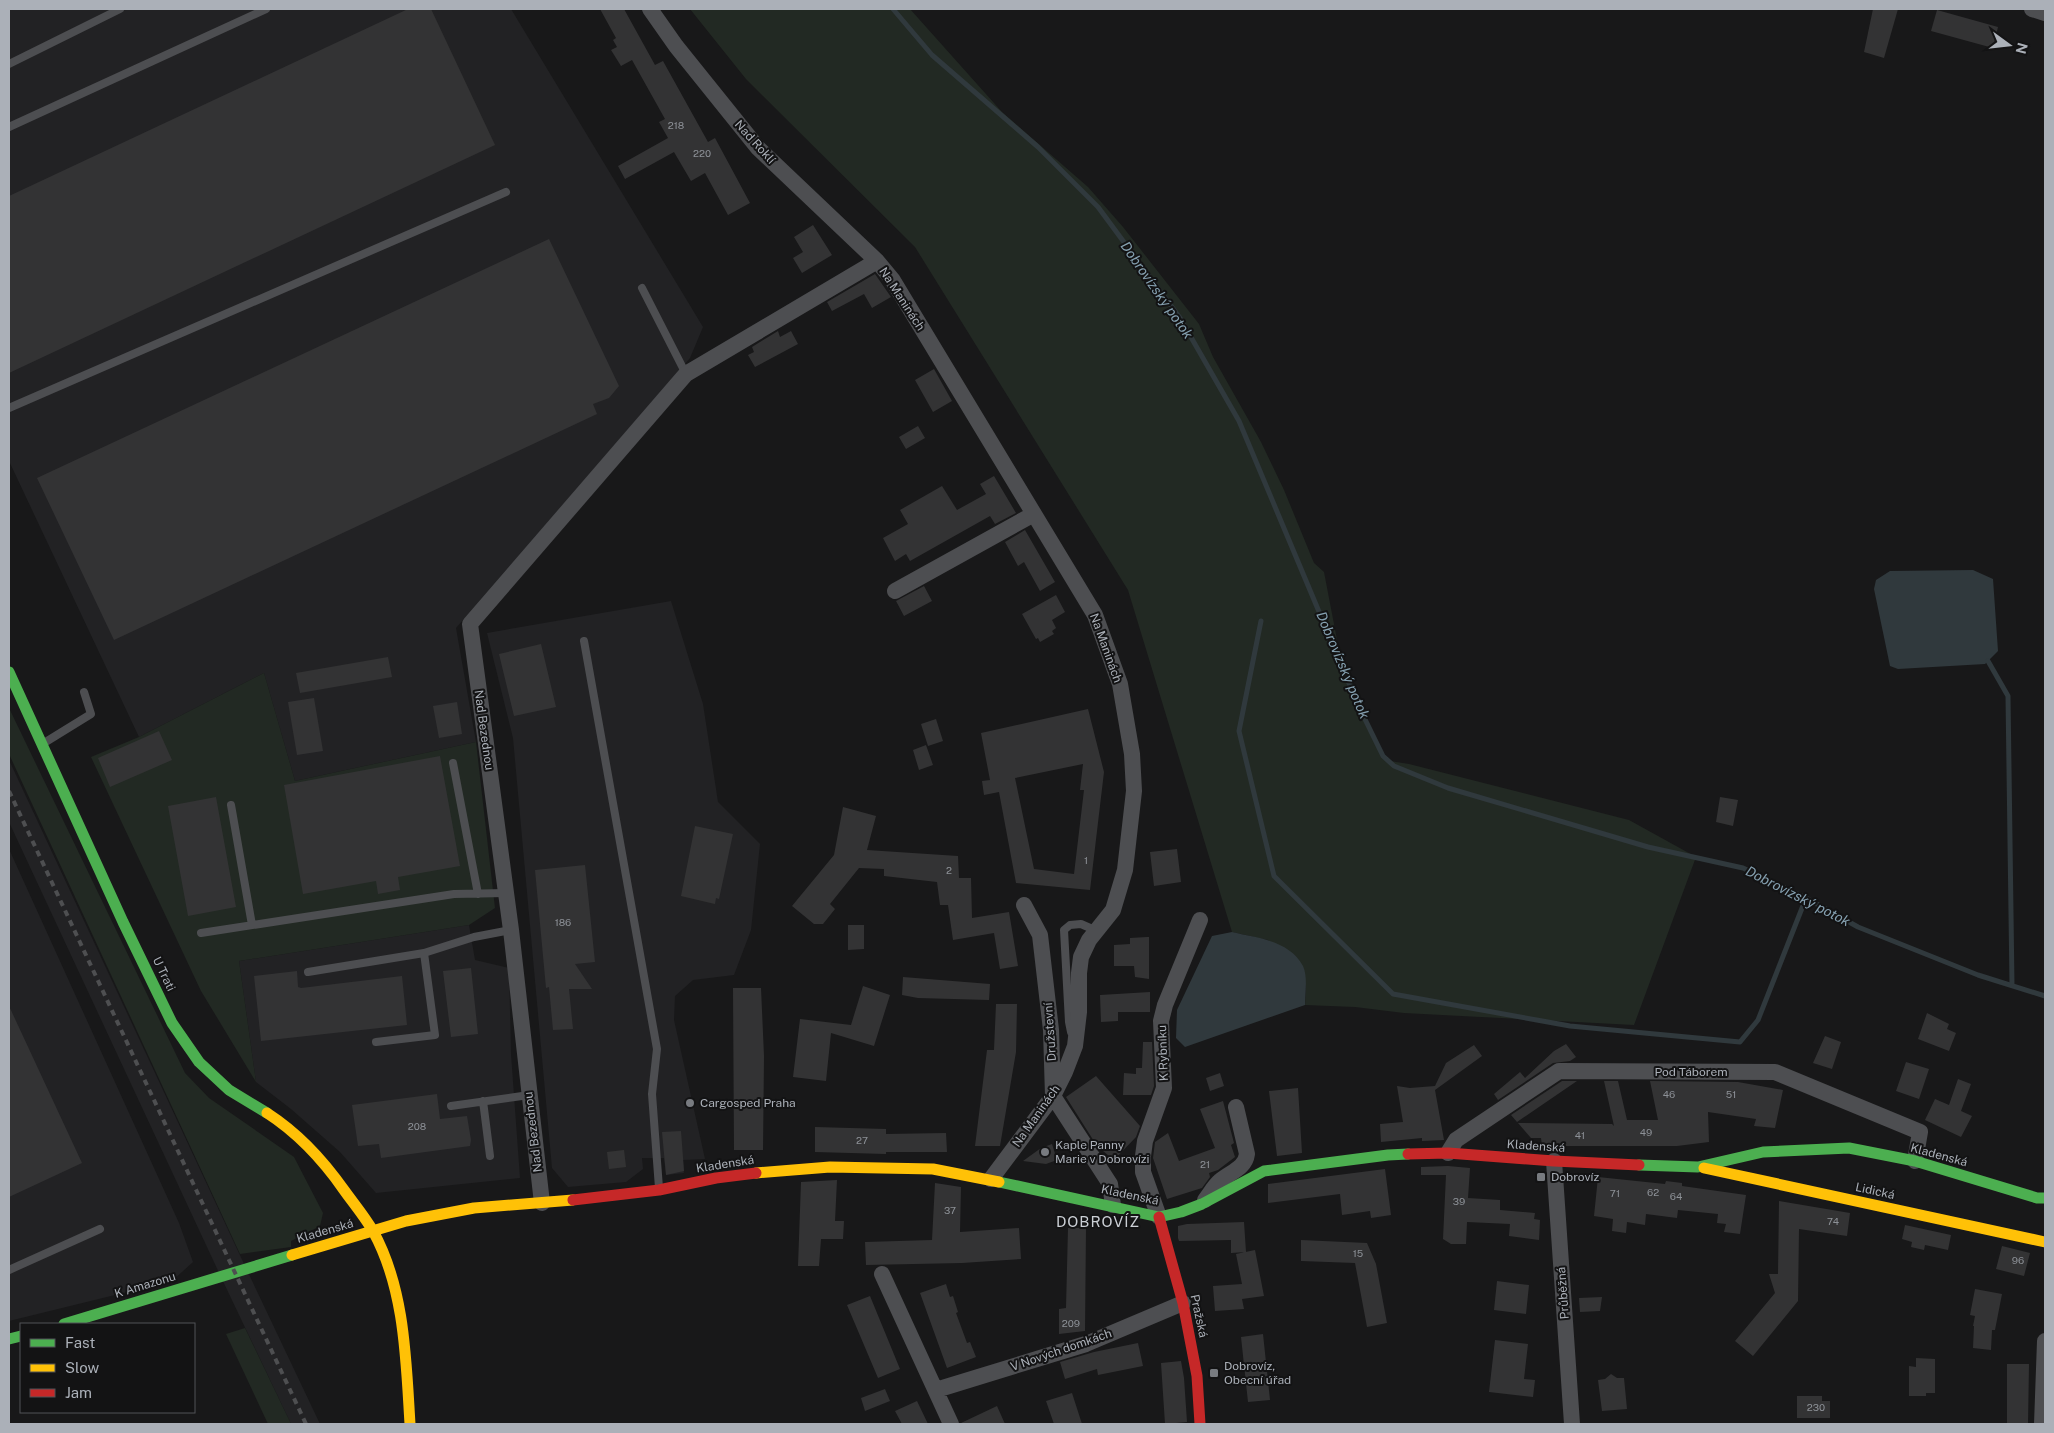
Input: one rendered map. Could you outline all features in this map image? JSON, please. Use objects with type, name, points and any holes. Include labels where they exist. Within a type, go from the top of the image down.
[{"type":"street","name":"Nad Roklí","points":[[650,9],[676,46],[758,148],[877,261]]},
{"type":"street","points":[[2032,9],[2045,13]]},
{"type":"street","name":"Na Maninách","points":[[720,353],[877,261],[892,279],[1095,615],[1120,684],[1132,754],[1134,791],[1125,870],[1113,910],[1089,940],[1081,957],[1079,1012],[1075,1046],[1065,1072],[1053,1096],[991,1179]]},
{"type":"street","name":"Nad Bezednou","points":[[542,1204],[511,930],[470,624],[686,374],[720,353]]},
{"type":"street","points":[[895,591],[1034,514]]},
{"type":"street","name":"U Trati","points":[[9,672],[123,922],[172,1023],[199,1062],[229,1090],[282,1124],[311,1149],[330,1170],[373,1231],[389,1268],[400,1311],[407,1371],[410,1424]]},
{"type":"street","name":"Družstevní","points":[[1024,905],[1040,935],[1051,1030],[1053,1096]]},
{"type":"street","name":"K Rybníku","points":[[1159,1216],[1143,1172],[1142,1156],[1145,1141],[1164,1088],[1161,1021],[1164,1005],[1200,920]]},
{"type":"street","name":"Pod Táborem","points":[[1448,1153],[1456,1140],[1559,1071],[1775,1072],[1920,1132],[1915,1161]]},
{"type":"street","points":[[1053,1096],[1110,1184],[1113,1205]]},
{"type":"street","points":[[1202,1204],[1220,1181],[1240,1168],[1246,1161],[1247,1154],[1236,1107]]},
{"type":"street","name":"Kladenská","points":[[234,1272],[406,1221],[474,1208],[542,1204],[659,1190],[716,1178],[830,1166],[933,1169],[991,1179],[1113,1205],[1138,1213],[1159,1216],[1181,1212],[1202,1204],[1264,1171],[1388,1155],[1448,1153],[1554,1161],[1698,1167],[1763,1152],[1849,1148],[1915,1161],[2038,1198],[2045,1198]]},
{"type":"street","name":"Průběžná","points":[[1554,1161],[1572,1424]]},
{"type":"street","name":"Lidická","points":[[1698,1167],[2045,1242]]},
{"type":"street","name":"Pražská","points":[[1159,1216],[1183,1303],[1197,1376],[1200,1424]]},
{"type":"street","name":"K Amazonu","points":[[67,1323],[234,1272]]},
{"type":"street","points":[[882,1274],[952,1424]]},
{"type":"street","name":"V Nových domkách","points":[[936,1390],[1086,1344],[1183,1303]]},
{"type":"street","points":[[2042,1424],[2045,1341]]},
{"type":"lane","points":[[9,64],[120,9]]},
{"type":"lane","points":[[9,127],[266,9]]},
{"type":"lane","points":[[9,408],[506,192]]},
{"type":"lane","points":[[642,288],[686,374]]},
{"type":"lane","points":[[584,641],[657,1049],[652,1094],[659,1190]]},
{"type":"lane","points":[[42,744],[91,714],[84,692]]},
{"type":"lane","points":[[453,763],[478,894]]},
{"type":"lane","points":[[231,805],[252,926]]},
{"type":"lane","points":[[201,933],[454,894],[506,893]]},
{"type":"lane","points":[[1075,1046],[1069,1022],[1064,930],[1070,924],[1081,924],[1097,931]]},
{"type":"lane","points":[[308,972],[424,953],[474,937],[511,930]]},
{"type":"lane","points":[[376,1042],[435,1036],[424,953]]},
{"type":"lane","points":[[451,1106],[529,1095]]},
{"type":"lane","points":[[483,1101],[490,1156]]},
{"type":"lane","points":[[9,1270],[100,1229]]},
{"type":"shaded area","points":[[9,9],[511,9],[703,327],[690,358],[456,628],[476,742],[295,781],[264,673],[139,737],[9,461]]},
{"type":"shaded area","points":[[690,9],[910,9],[1002,112],[1088,187],[1123,227],[1199,324],[1213,357],[1261,442],[1284,490],[1314,563],[1324,572],[1338,645],[1378,747],[1390,761],[1409,764],[1629,820],[1696,857],[1634,1025],[1404,1013],[1355,1007],[1305,1005],[1306,986],[1268,940],[1232,932],[1128,590],[915,247],[746,79]]},
{"type":"shaded area","points":[[1973,570],[1993,579],[1998,651],[1985,664],[1898,669],[1890,666],[1874,589],[1876,580],[1890,571]]},
{"type":"shaded area","points":[[671,601],[703,704],[718,802],[760,844],[751,930],[734,975],[693,980],[675,996],[674,1020],[705,1159],[683,1160],[684,1173],[666,1175],[664,1158],[642,1158],[643,1169],[626,1182],[568,1187],[552,1168],[513,738],[487,633]]},
{"type":"shaded area","points":[[264,673],[295,781],[476,742],[495,908],[469,925],[239,961],[256,1082],[201,991],[91,757],[139,737]]},
{"type":"shaded area","points":[[9,708],[185,1073],[209,1098],[294,1157],[323,1213],[320,1226],[291,1241],[291,1247],[240,1254],[9,754]]},
{"type":"shaded area","points":[[9,760],[320,1424],[291,1424],[221,1277],[9,822]]},
{"type":"shaded area","points":[[9,849],[179,1223],[193,1262],[172,1281],[9,1321]]},
{"type":"shaded area","points":[[469,925],[475,960],[509,968],[511,1054],[520,1178],[376,1193],[340,1152],[291,1109],[256,1082],[239,961]]},
{"type":"shaded area","points":[[1232,932],[1272,941],[1297,957],[1303,966],[1305,975],[1305,1005],[1185,1047],[1176,1038],[1177,1010],[1212,936]]},
{"type":"shaded area","points":[[245,1328],[291,1424],[268,1424],[226,1334]]},
{"type":"building","points":[[408,9],[431,9],[495,145],[9,373],[9,196]]},
{"type":"building","points":[[600,9],[624,9],[655,65],[663,61],[708,142],[715,138],[750,203],[728,215],[705,173],[691,181],[674,152],[625,179],[618,166],[668,138],[659,122],[665,119],[632,60],[621,66],[611,50],[617,47],[613,40],[616,38]]},
{"type":"building","points":[[1873,9],[1898,9],[1884,58],[1864,52]]},
{"type":"building","points":[[1937,10],[1998,27],[1993,48],[1931,31]]},
{"type":"building","points":[[813,225],[832,255],[802,273],[793,258],[803,252],[794,237]]},
{"type":"building","points":[[549,239],[619,386],[609,398],[593,404],[597,414],[114,640],[37,478]]},
{"type":"building","points":[[875,274],[891,297],[872,308],[864,294],[832,311],[827,302]]},
{"type":"building","points":[[778,331],[780,337],[791,331],[798,344],[755,367],[748,355],[754,352],[752,347]]},
{"type":"building","points":[[934,369],[952,401],[933,412],[915,380]]},
{"type":"building","points":[[918,426],[925,438],[906,449],[899,437]]},
{"type":"building","points":[[994,476],[1016,513],[995,524],[990,516],[910,561],[906,554],[895,561],[883,538],[908,524],[900,510],[942,486],[957,510],[986,494],[980,484]]},
{"type":"building","points":[[1025,530],[1055,582],[1040,591],[1024,562],[1018,566],[1005,542]]},
{"type":"building","points":[[924,586],[932,601],[904,616],[896,601]]},
{"type":"building","points":[[1056,595],[1065,612],[1052,620],[1056,628],[1052,631],[1054,634],[1040,642],[1038,638],[1036,639],[1022,614]]},
{"type":"building","points":[[541,644],[556,707],[514,716],[499,654]]},
{"type":"building","points":[[388,657],[392,677],[300,693],[296,673]]},
{"type":"building","points":[[314,698],[323,751],[297,755],[288,702]]},
{"type":"building","points":[[457,702],[462,734],[439,738],[433,706]]},
{"type":"building","points":[[1088,709],[1104,772],[1090,890],[1016,883],[999,792],[984,795],[982,781],[990,780],[981,733]],"holes":[[[1083,764],[1080,790],[1084,790],[1074,874],[1034,869],[1015,778]]]},
{"type":"building","points":[[936,719],[943,741],[928,746],[921,724]]},
{"type":"building","points":[[159,731],[172,760],[110,787],[98,758]]},
{"type":"building","points":[[926,745],[933,765],[919,770],[913,750]]},
{"type":"building","points":[[440,756],[460,866],[398,877],[400,890],[378,894],[376,881],[303,894],[284,785]]},
{"type":"building","points":[[216,797],[236,907],[188,916],[168,806]]},
{"type":"building","points":[[1720,797],[1738,800],[1733,826],[1716,822]]},
{"type":"building","points":[[843,807],[876,816],[867,850],[958,856],[959,878],[971,878],[972,918],[1009,912],[1018,966],[1000,969],[994,933],[953,940],[948,905],[940,905],[937,882],[884,876],[884,869],[859,868],[830,904],[835,909],[823,924],[814,924],[792,906],[834,855]]},
{"type":"building","points":[[695,826],[733,834],[719,899],[716,898],[715,904],[681,896]]},
{"type":"building","points":[[1177,849],[1181,882],[1154,886],[1150,852]]},
{"type":"building","points":[[585,865],[595,962],[575,964],[592,989],[569,989],[573,1029],[553,1030],[549,987],[546,988],[535,870]]},
{"type":"building","points":[[848,925],[864,925],[864,949],[848,950]]},
{"type":"building","points":[[1149,937],[1149,979],[1135,977],[1134,966],[1114,966],[1114,945],[1130,944],[1130,938]]},
{"type":"building","points":[[471,968],[478,1034],[451,1037],[443,971]]},
{"type":"building","points":[[297,971],[298,987],[301,988],[402,976],[407,1025],[261,1041],[254,976]]},
{"type":"building","points":[[903,977],[990,984],[989,1000],[918,998],[902,995]]},
{"type":"building","points":[[863,986],[890,995],[874,1046],[831,1033],[826,1081],[793,1077],[800,1019],[851,1025]]},
{"type":"building","points":[[733,988],[761,988],[764,1056],[763,1150],[734,1150]]},
{"type":"building","points":[[1150,992],[1150,1012],[1118,1012],[1118,1021],[1101,1022],[1100,995]]},
{"type":"building","points":[[996,1004],[1017,1004],[1016,1052],[1000,1146],[975,1146],[987,1050],[994,1050]]},
{"type":"building","points":[[9,1006],[82,1163],[9,1197]]},
{"type":"building","points":[[1927,1013],[1949,1024],[1947,1029],[1956,1033],[1949,1051],[1918,1039]]},
{"type":"building","points":[[1825,1036],[1841,1042],[1832,1069],[1813,1063]]},
{"type":"building","points":[[1143,1042],[1152,1042],[1154,1086],[1151,1095],[1123,1095],[1124,1073],[1136,1074],[1136,1068],[1142,1068]]},
{"type":"building","points":[[1566,1044],[1576,1057],[1570,1061],[1553,1063],[1498,1100],[1494,1094],[1520,1072],[1525,1078],[1554,1051]]},
{"type":"building","points":[[1474,1045],[1482,1056],[1435,1090],[1444,1140],[1422,1141],[1422,1138],[1381,1142],[1380,1124],[1403,1122],[1397,1086],[1410,1088],[1435,1086],[1446,1063]]},
{"type":"building","points":[[1906,1062],[1929,1069],[1919,1099],[1896,1091]]},
{"type":"building","points":[[1220,1073],[1224,1086],[1210,1091],[1206,1078]]},
{"type":"building","points":[[1096,1076],[1140,1126],[1136,1137],[1114,1160],[1097,1146],[1066,1097]]},
{"type":"building","points":[[1958,1079],[1971,1084],[1961,1111],[1972,1116],[1961,1137],[1925,1120],[1935,1099],[1949,1105]]},
{"type":"building","points":[[1562,1081],[1577,1081],[1517,1122],[1511,1115]]},
{"type":"building","points":[[1604,1081],[1618,1081],[1627,1120],[1658,1120],[1650,1081],[1738,1082],[1783,1090],[1775,1128],[1754,1126],[1756,1119],[1708,1112],[1709,1142],[1677,1146],[1542,1146],[1541,1138],[1531,1138],[1518,1123],[1612,1124],[1614,1126]]},
{"type":"building","points":[[1298,1088],[1302,1153],[1277,1156],[1269,1091]]},
{"type":"building","points":[[437,1094],[440,1119],[467,1116],[471,1140],[470,1146],[381,1158],[379,1144],[358,1146],[352,1105]]},
{"type":"building","points":[[1223,1101],[1234,1143],[1231,1145],[1235,1157],[1218,1170],[1209,1173],[1210,1177],[1202,1188],[1167,1199],[1153,1158],[1155,1142],[1168,1133],[1179,1161],[1215,1148],[1200,1109]]},
{"type":"building","points":[[815,1127],[886,1129],[886,1134],[946,1133],[947,1152],[886,1152],[886,1154],[815,1152]]},
{"type":"building","points":[[681,1131],[684,1171],[666,1175],[662,1132]]},
{"type":"building","name":"Kaple Panny Marie v Dobrovízi","points":[[1052,1144],[1057,1160],[1046,1164],[1023,1161],[1041,1148]]},
{"type":"building","points":[[624,1150],[626,1167],[609,1169],[607,1152]]},
{"type":"building","points":[[1448,1166],[1470,1168],[1468,1198],[1500,1200],[1500,1210],[1535,1213],[1534,1219],[1540,1220],[1539,1240],[1509,1236],[1510,1224],[1467,1222],[1466,1244],[1451,1244],[1443,1239],[1446,1175],[1421,1175],[1421,1167]]},
{"type":"building","points":[[1385,1169],[1391,1215],[1371,1218],[1370,1211],[1342,1215],[1340,1194],[1268,1203],[1268,1184]]},
{"type":"building","points":[[1598,1177],[1665,1184],[1666,1181],[1682,1183],[1682,1186],[1746,1195],[1740,1234],[1724,1232],[1726,1224],[1717,1223],[1718,1214],[1678,1210],[1677,1218],[1646,1214],[1645,1225],[1627,1222],[1626,1233],[1612,1231],[1613,1219],[1594,1216]]},
{"type":"building","points":[[837,1180],[835,1221],[844,1221],[843,1239],[821,1239],[819,1266],[798,1266],[801,1182]]},
{"type":"building","points":[[935,1183],[961,1187],[960,1232],[1019,1228],[1021,1259],[962,1263],[866,1265],[865,1242],[932,1240]]},
{"type":"building","points":[[1779,1201],[1850,1213],[1847,1236],[1799,1229],[1798,1301],[1753,1356],[1735,1341],[1775,1293],[1769,1274],[1778,1274]]},
{"type":"building","points":[[1244,1222],[1246,1252],[1231,1253],[1231,1240],[1179,1241],[1178,1238],[1178,1226]]},
{"type":"building","points":[[1905,1225],[1951,1235],[1948,1250],[1925,1245],[1924,1250],[1911,1247],[1912,1242],[1902,1239]]},
{"type":"building","points":[[1068,1228],[1086,1228],[1085,1331],[1059,1334],[1059,1309],[1066,1308]]},
{"type":"building","points":[[1301,1240],[1367,1243],[1376,1264],[1387,1323],[1367,1327],[1355,1263],[1301,1261]]},
{"type":"building","points":[[2002,1246],[2030,1253],[2024,1276],[1996,1269]]},
{"type":"building","points":[[1255,1250],[1264,1296],[1242,1299],[1244,1309],[1215,1311],[1213,1286],[1242,1284],[1236,1254]]},
{"type":"building","points":[[1497,1281],[1529,1285],[1526,1314],[1494,1310]]},
{"type":"building","points":[[946,1284],[950,1297],[953,1296],[958,1312],[956,1313],[967,1343],[970,1342],[976,1357],[947,1368],[920,1293]]},
{"type":"building","points":[[1975,1289],[2002,1294],[1995,1330],[1992,1330],[1991,1350],[1973,1348],[1975,1316],[1970,1315]]},
{"type":"building","points":[[870,1296],[900,1369],[878,1378],[847,1305]]},
{"type":"building","points":[[1602,1297],[1600,1311],[1580,1312],[1579,1298]]},
{"type":"building","points":[[1263,1334],[1270,1400],[1248,1402],[1241,1337]]},
{"type":"building","points":[[1495,1340],[1528,1344],[1524,1379],[1535,1380],[1533,1397],[1489,1392]]},
{"type":"building","points":[[1138,1343],[1143,1366],[1098,1375],[1097,1369],[1065,1379],[1060,1362],[1094,1352]]},
{"type":"building","points":[[1916,1358],[1935,1359],[1935,1393],[1926,1393],[1926,1396],[1909,1396],[1909,1366],[1916,1367]]},
{"type":"building","points":[[1181,1361],[1187,1422],[1165,1424],[1161,1363]]},
{"type":"building","points":[[2007,1364],[2029,1364],[2028,1424],[2007,1424]]},
{"type":"building","points":[[1611,1374],[1617,1378],[1624,1378],[1627,1409],[1602,1411],[1598,1380],[1605,1379]]},
{"type":"building","points":[[885,1389],[890,1401],[865,1411],[861,1398]]},
{"type":"building","points":[[1072,1393],[1082,1424],[1054,1424],[1046,1401]]},
{"type":"building","points":[[1797,1396],[1822,1396],[1822,1401],[1830,1401],[1830,1418],[1797,1418]]},
{"type":"building","points":[[917,1401],[928,1424],[902,1424],[895,1411]]},
{"type":"building","points":[[997,1406],[1005,1424],[961,1424],[961,1423]]},
{"type":"waterway","name":"Dobrovízský potok","points":[[893,9],[932,55],[1038,147],[1098,207],[1180,318],[1239,421],[1359,707],[1383,756],[1394,766],[1448,788],[1648,847],[1743,868],[1806,898],[1858,927],[1978,975],[2045,996]]},
{"type":"waterway","points":[[1261,621],[1239,731],[1274,876],[1393,994],[1570,1026],[1740,1042],[1758,1020],[1806,898]]},
{"type":"waterway","points":[[1988,661],[2008,696],[2012,985]]},
{"type":"railway","points":[[9,791],[306,1424]]},
{"type":"traffic: fast","points":[[9,672],[123,922],[172,1023],[199,1062],[229,1090],[267,1113]]},
{"type":"traffic: fast","points":[[1639,1165],[1698,1167],[1763,1152],[1849,1148],[1915,1161],[2037,1198],[2045,1198]]},
{"type":"traffic: fast","points":[[999,1182],[1159,1217],[1181,1212],[1202,1204],[1264,1171],[1408,1154]]},
{"type":"traffic: fast","points":[[67,1323],[292,1255]]},
{"type":"traffic: fast","points":[[9,1339],[20,1336]]},
{"type":"traffic: slow","points":[[267,1113],[299,1138],[327,1168],[373,1231],[384,1253],[392,1277],[402,1325],[410,1424]]},
{"type":"traffic: slow","points":[[756,1173],[830,1167],[933,1169],[999,1182]]},
{"type":"traffic: slow","points":[[1704,1168],[2045,1242]]},
{"type":"traffic: slow","points":[[292,1255],[406,1221],[474,1208],[573,1200]]},
{"type":"traffic: jam","points":[[1408,1154],[1448,1153],[1639,1165]]},
{"type":"traffic: jam","points":[[573,1200],[659,1190],[716,1178],[756,1173]]},
{"type":"traffic: jam","points":[[1159,1217],[1183,1303],[1197,1376],[1200,1424]]},
{"type":"place","name":"Cargosped Praha","points":[[690,1103]]},
{"type":"place","name":"Kaple Panny Marie v Dobrovízi","points":[[1045,1152]]},
{"type":"place","name":"Dobrovíz","points":[[1541,1177]]},
{"type":"place","name":"Dobrovíz, Obecní úřad","points":[[1214,1373]]},
{"type":"district","name":"DOBROVÍZ","points":[[1098,1221]]}]
